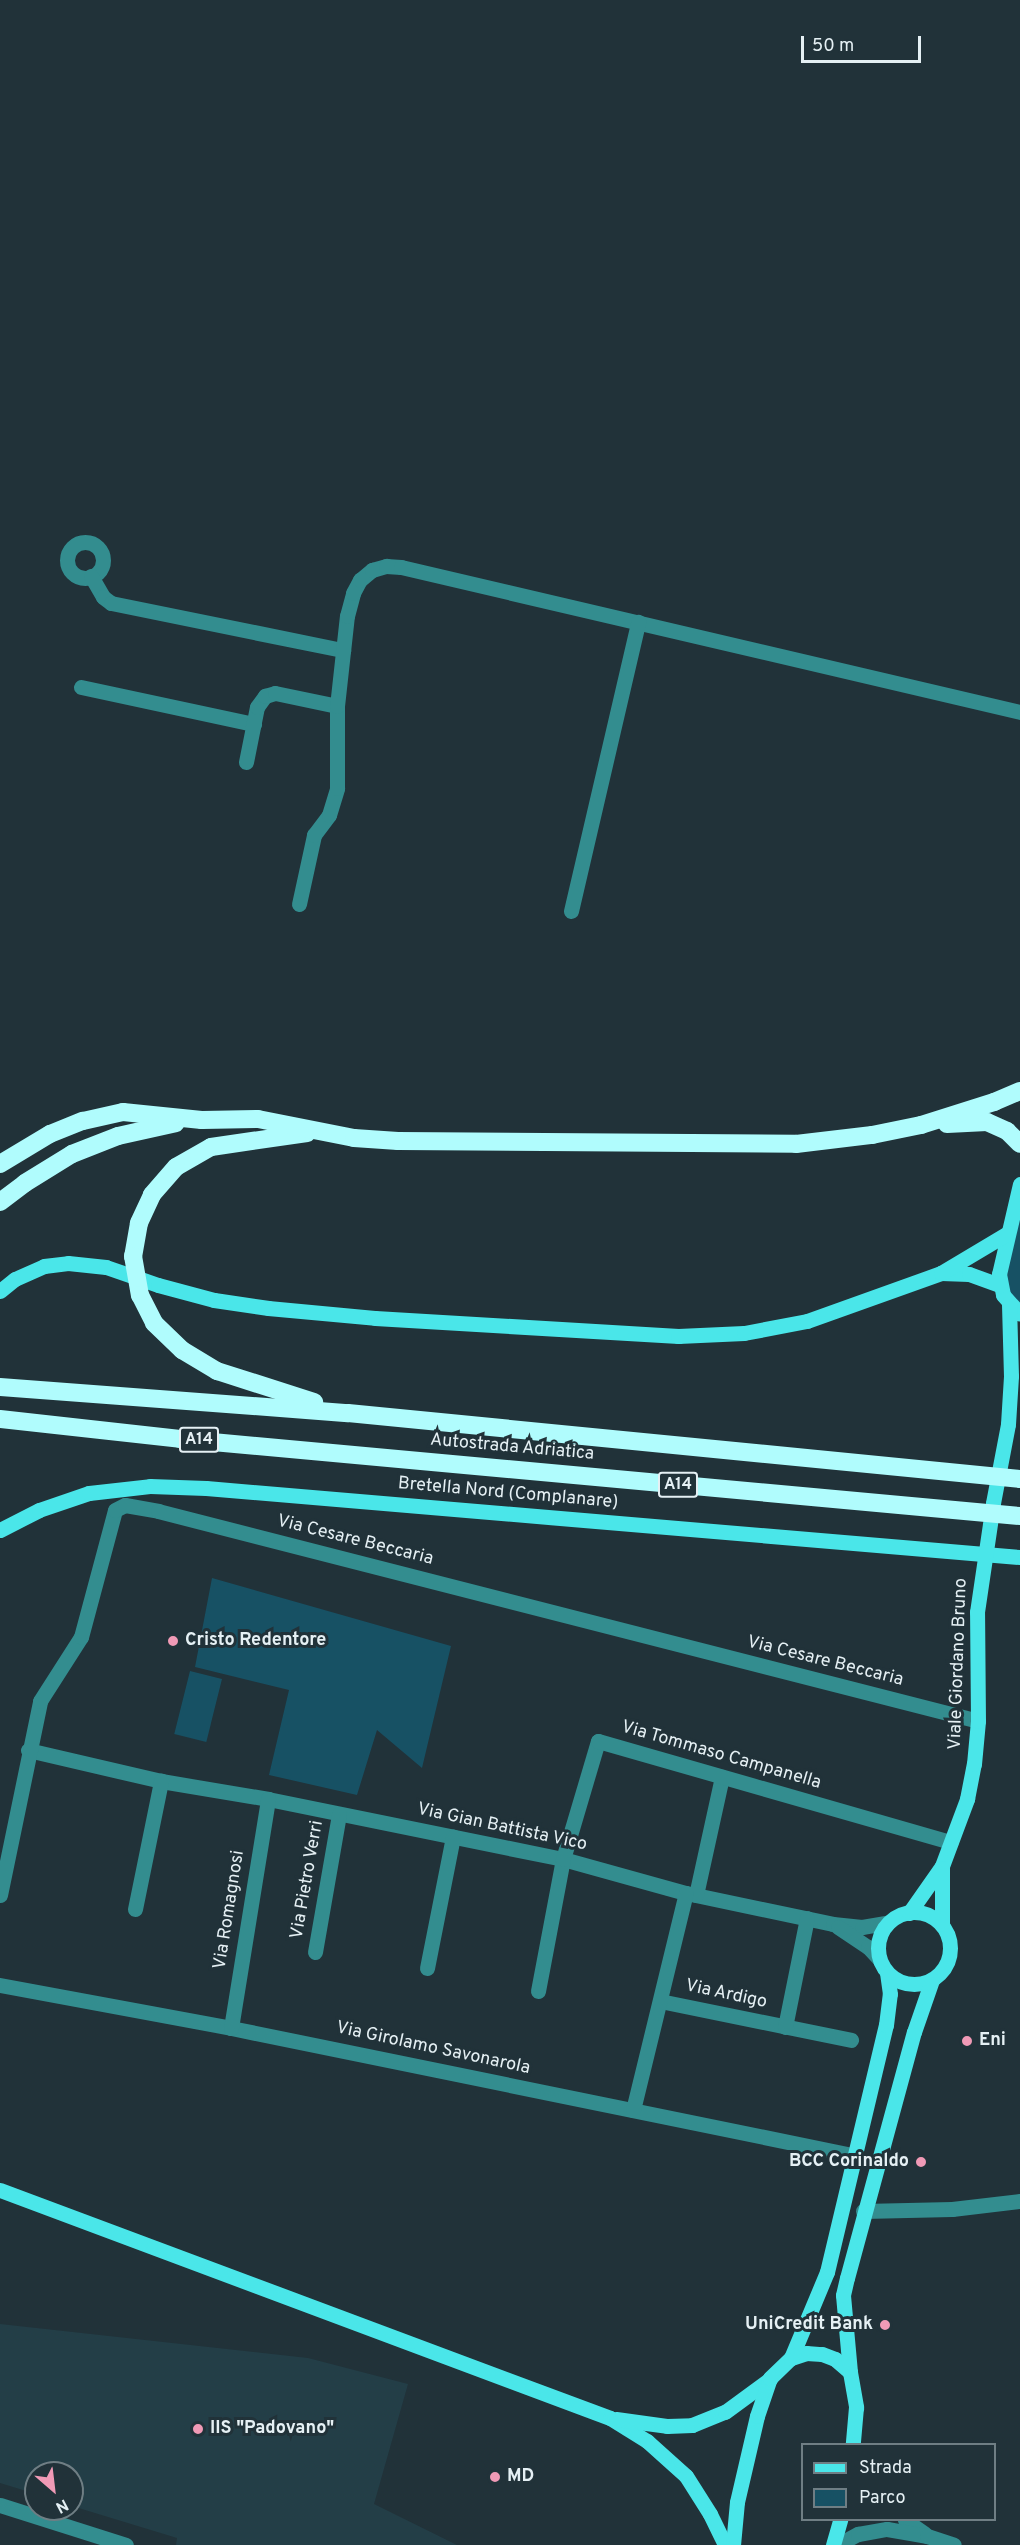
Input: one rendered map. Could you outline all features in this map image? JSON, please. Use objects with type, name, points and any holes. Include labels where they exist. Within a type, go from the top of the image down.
[{"type":"highway","points":[[0,1164],[50,1134],[83,1121],[123,1112],[202,1120],[258,1119],[354,1138],[398,1142],[796,1144],[872,1135],[921,1125],[994,1102],[1020,1091]]},
{"type":"highway","points":[[0,1202],[48,1167],[93,1145],[144,1130],[202,1120]]},
{"type":"highway","points":[[921,1125],[987,1122],[1007,1131],[1020,1144]]},
{"type":"highway","points":[[320,1131],[230,1142],[191,1156],[176,1167],[152,1195],[139,1223],[133,1256],[140,1294],[154,1323],[182,1350],[217,1371],[348,1413]]},
{"type":"highway","name":"Autostrada Adriatica","points":[[0,1387],[348,1413],[1020,1479]]},
{"type":"highway","name":"Autostrada Adriatica","points":[[0,1419],[180,1439],[1020,1516]]},
{"type":"main road","points":[[1008,1425],[1014,1309],[1000,1285],[1000,1264],[1020,1184]]},
{"type":"main road","points":[[0,1291],[15,1279],[44,1266],[68,1263],[106,1267],[214,1300],[268,1308],[375,1318],[678,1336],[744,1334],[807,1321],[941,1273],[1008,1233]]},
{"type":"main road","points":[[941,1273],[969,1274],[1000,1285]]},
{"type":"main road","points":[[1008,1425],[1020,1395]]},
{"type":"main road","name":"Viale Giordano Bruno","points":[[909,1913],[942,1866],[967,1799],[974,1764],[978,1721],[977,1612],[993,1503],[1008,1425]]},
{"type":"main road","name":"Bretella Nord (Complanare)","points":[[0,1530],[39,1510],[89,1493],[150,1486],[206,1488],[1020,1557]]},
{"type":"main road","name":"Viale Giordano Bruno","points":[[942,1866],[940,1891],[942,1924]]},
{"type":"main road","points":[[610,2418],[667,2426],[692,2425],[725,2412],[770,2378],[791,2358],[827,2272],[857,2156],[886,2025],[890,1994],[887,1973],[879,1959],[879,1939],[889,1922],[909,1913],[921,1913],[942,1924],[950,1942],[949,1958],[940,1974],[932,1980],[908,1984],[887,1973]]},
{"type":"main road","points":[[853,2443],[856,2407],[850,2372],[843,2295],[863,2211],[922,2004],[932,1980]]},
{"type":"main road","points":[[0,2190],[610,2418],[646,2441],[686,2476],[711,2514],[725,2545]]},
{"type":"main road","points":[[791,2358],[806,2353],[822,2354],[835,2359],[850,2372]]},
{"type":"main road","points":[[733,2545],[737,2502],[757,2416],[770,2378]]},
{"type":"main road","points":[[835,2545],[840,2521]]},
{"type":"street","points":[[299,904],[314,835],[329,815],[337,788],[337,706],[343,650],[353,593],[360,580],[372,570],[386,566],[401,567],[1020,712]]},
{"type":"street","points":[[91,576],[103,597],[111,603],[343,650]]},
{"type":"street","points":[[571,911],[638,622]]},
{"type":"street","points":[[81,687],[254,724]]},
{"type":"street","points":[[246,762],[259,703],[270,694],[337,706]]},
{"type":"street","name":"Via Cesare Beccaria","points":[[0,1895],[28,1750],[40,1701],[81,1637],[115,1510],[125,1505],[158,1511],[978,1721]]},
{"type":"street","name":"Via Tommaso Campanella","points":[[563,1859],[598,1741],[951,1842]]},
{"type":"street","name":"Via Gian Battista Vico","points":[[28,1750],[161,1781],[268,1799],[563,1859],[691,1894],[833,1924],[862,1927],[889,1922]]},
{"type":"street","name":"Via Ardigo","points":[[633,2110],[660,2001],[722,1777]]},
{"type":"street","points":[[135,1909],[161,1781]]},
{"type":"street","name":"Via Romagnosi","points":[[231,2028],[268,1799]]},
{"type":"street","name":"Via Pietro Verri","points":[[315,1952],[339,1814]]},
{"type":"street","points":[[427,1968],[453,1837]]},
{"type":"street","points":[[538,1991],[563,1859]]},
{"type":"street","name":"Via Ardigo","points":[[785,2027],[807,1918]]},
{"type":"street","name":"Via Gian Battista Vico","points":[[833,1924],[868,1947],[879,1959]]},
{"type":"street","name":"Via Girolamo Savonarola","points":[[0,1985],[231,2028],[857,2156]]},
{"type":"street","name":"Via Ardigo","points":[[660,2001],[851,2040]]},
{"type":"street","points":[[863,2211],[952,2209],[1020,2201]]},
{"type":"street","points":[[0,2505],[126,2545]]},
{"type":"street","points":[[906,2521],[927,2535]]},
{"type":"street","points":[[835,2545],[858,2534],[888,2529],[927,2535],[954,2545]]},
{"type":"shaded area","name":"IIS \"Padovano\"","points":[[0,2324],[308,2358],[408,2384],[374,2504],[457,2545],[176,2545],[177,2538],[84,2510],[84,2461],[24,2461],[24,2490],[0,2483]]},
{"type":"green space","points":[[1020,1216],[1020,1308],[1013,1302],[1004,1280]]},
{"type":"green space","points":[[212,1578],[451,1646],[422,1768],[377,1730],[357,1795],[269,1775],[289,1690],[195,1667]]},
{"type":"green space","points":[[190,1671],[222,1679],[206,1742],[174,1734]]},
{"type":"place","name":"Cristo Redentore","points":[[173,1641]]},
{"type":"place","name":"Eni","points":[[967,2041]]},
{"type":"place","name":"BCC Corinaldo","points":[[921,2162]]},
{"type":"place","name":"UniCredit Bank","points":[[885,2325]]},
{"type":"place","name":"IIS \"Padovano\"","points":[[198,2429]]},
{"type":"place","name":"MD","points":[[495,2477]]}]
